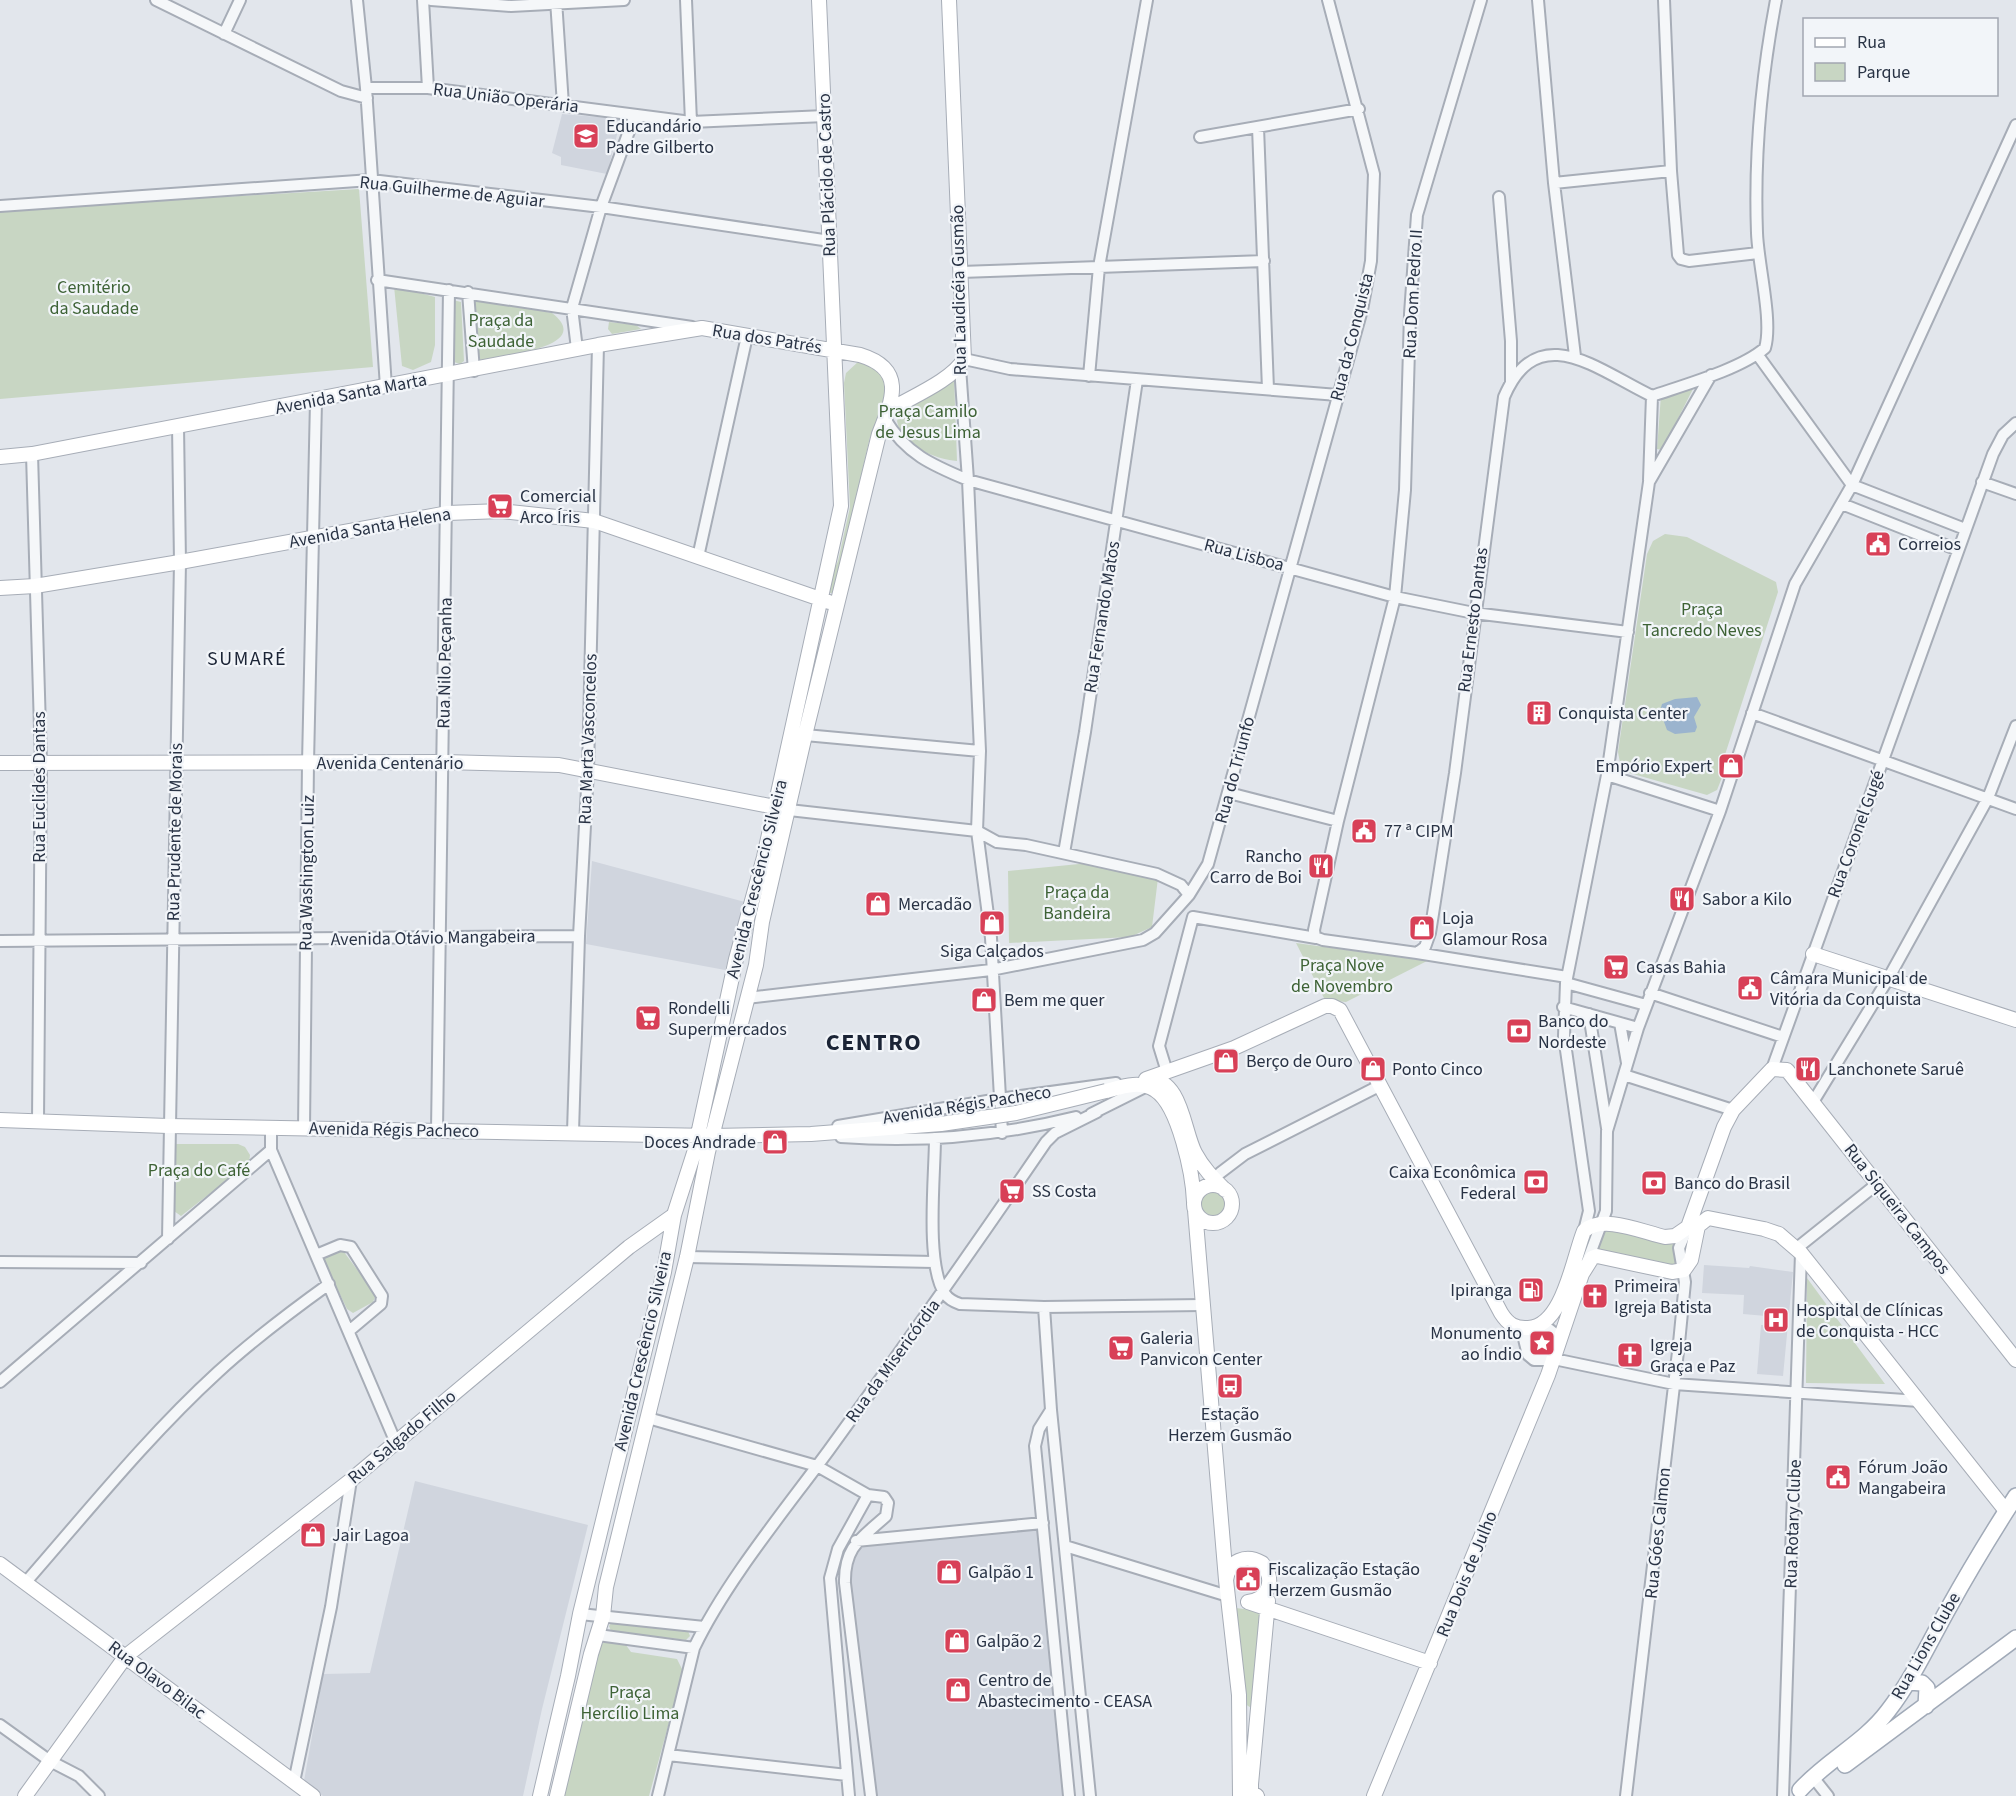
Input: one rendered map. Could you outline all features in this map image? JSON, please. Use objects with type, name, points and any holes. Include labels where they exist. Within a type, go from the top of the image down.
[{"type":"main road","name":"Rua Lions Clube","points":[[1820,1785],[1887,1713],[2011,1516],[2016,1496]]},
{"type":"main road","points":[[1796,1793],[1820,1785],[2016,1638]]},
{"type":"main road","points":[[1908,1682],[1922,1683],[1927,1688],[1926,1706]]},
{"type":"street","name":"Rua União Operária","points":[[156,0],[341,91],[367,93],[428,88],[691,122],[825,116]]},
{"type":"street","points":[[224,34],[240,0]]},
{"type":"street","points":[[357,0],[367,93],[377,280],[386,387]]},
{"type":"street","points":[[423,0],[428,88]]},
{"type":"street","points":[[431,0],[511,6],[624,0]]},
{"type":"street","points":[[686,0],[691,122]]},
{"type":"street","name":"Rua Plácido de Castro","points":[[819,0],[830,242],[832,349]]},
{"type":"street","name":"Rua Laudicéia Gusmão","points":[[949,0],[961,272],[962,363],[980,751],[977,831],[991,938],[991,970]]},
{"type":"street","points":[[1089,376],[1099,267],[1147,0]]},
{"type":"street","name":"Rua da Conquista","points":[[1288,567],[1351,355],[1371,261],[1374,174],[1359,109],[1328,0]]},
{"type":"street","name":"Rua Dom Pedro II","points":[[1316,938],[1314,930],[1338,821],[1395,597],[1405,490],[1410,314],[1417,215],[1481,0]]},
{"type":"street","points":[[1538,0],[1554,183],[1575,357],[1652,396],[1711,375],[1757,354],[1766,342],[1756,205],[1758,116],[1763,67],[1776,0]]},
{"type":"street","points":[[1664,0],[1671,171],[1677,250],[1681,259],[1689,261],[1758,253]]},
{"type":"street","points":[[556,2],[563,105]]},
{"type":"street","points":[[1200,137],[1359,109]]},
{"type":"street","points":[[577,349],[572,308],[601,207],[635,115]]},
{"type":"street","points":[[1607,1131],[1650,993],[1720,811],[1796,584],[1852,486],[2016,125]]},
{"type":"street","points":[[1258,127],[1268,389]]},
{"type":"street","points":[[1554,183],[1671,171]]},
{"type":"street","name":"Rua Guilherme de Aguiar","points":[[0,206],[371,180],[601,207],[830,242]]},
{"type":"street","points":[[1499,197],[1511,341],[1511,382]]},
{"type":"street","points":[[961,272],[1264,261]]},
{"type":"street","points":[[377,280],[702,328]]},
{"type":"street","name":"Rua Nilo Peçanha","points":[[437,1130],[448,513],[449,290]]},
{"type":"street","points":[[468,292],[474,371]]},
{"type":"street","name":"Rua dos Patrés","points":[[702,328],[860,355]]},
{"type":"street","name":"Avenida Santa Marta","points":[[0,457],[32,454],[474,371],[598,345],[702,328]]},
{"type":"street","points":[[698,557],[747,336]]},
{"type":"street","name":"Rua Marta Vasconcelos","points":[[573,1132],[579,936],[588,771],[598,345]]},
{"type":"street","name":"Avenida Crescêncio Silveira","points":[[603,1616],[606,1587],[687,1257],[705,1135],[736,959],[747,926],[775,807],[841,506],[837,376],[832,349]]},
{"type":"street","name":"Rua Ernesto Dantas","points":[[1417,953],[1425,947],[1430,933],[1455,773],[1500,413],[1511,382],[1537,357],[1550,353],[1575,357]]},
{"type":"street","points":[[1757,354],[1852,486],[1965,529]]},
{"type":"street","points":[[837,376],[860,355]]},
{"type":"street","name":"Avenida Crescêncio Silveira","points":[[580,1614],[668,1255],[674,1215],[705,1135],[756,965],[762,922],[805,735],[893,384],[892,376],[879,363],[860,355]]},
{"type":"street","points":[[886,415],[944,380],[962,363],[1089,376],[1338,395]]},
{"type":"street","points":[[1649,482],[1711,375]]},
{"type":"street","name":"Rua Fernando Matos","points":[[1064,853],[1137,380]]},
{"type":"street","points":[[1556,1352],[1545,1360],[1534,1360],[1528,1355],[1524,1339],[1533,1328],[1549,1320],[1558,1306],[1589,1211],[1564,1036],[1563,1007],[1566,980],[1607,775],[1641,547],[1649,482],[1652,396]]},
{"type":"street","name":"Rua Washington Luiz","points":[[304,1129],[308,763],[316,401]]},
{"type":"street","name":"Rua Lisboa","points":[[886,415],[904,446],[932,464],[968,480],[1395,597],[1474,612],[1628,632]]},
{"type":"street","name":"Rua Coronel Gugé","points":[[1683,1230],[1700,1197],[1733,1110],[1772,1069],[1982,482],[2003,435],[2016,423]]},
{"type":"street","name":"Rua Prudente de Morais","points":[[168,1239],[168,1126],[180,562],[178,426]]},
{"type":"street","name":"Rua Euclides Dantas","points":[[32,454],[40,763],[38,1120]]},
{"type":"street","points":[[1982,482],[2016,494]]},
{"type":"street","points":[[1842,504],[1958,550]]},
{"type":"street","name":"Avenida Santa Helena","points":[[0,588],[35,586],[180,562],[448,513],[501,512],[594,521],[838,605]]},
{"type":"street","name":"Rua do Triunfo","points":[[747,998],[991,970],[1143,940],[1155,933],[1189,895],[1208,864],[1229,793],[1288,567]]},
{"type":"street","points":[[1752,713],[2016,809]]},
{"type":"street","points":[[1813,1102],[1888,979],[1988,798],[2016,726]]},
{"type":"street","points":[[805,735],[980,751]]},
{"type":"street","name":"Avenida Centenário","points":[[0,763],[444,762],[559,765],[775,807]]},
{"type":"street","points":[[1607,775],[1720,811]]},
{"type":"street","points":[[1229,793],[1338,821]]},
{"type":"street","points":[[789,810],[977,831],[996,842],[1064,853],[1157,874],[1181,885],[1189,895]]},
{"type":"street","points":[[1167,1072],[1159,1046],[1193,918],[1417,953],[1566,980],[1646,1005]]},
{"type":"street","name":"Avenida Otávio Mangabeira","points":[[0,941],[173,942],[439,936],[579,936]]},
{"type":"street","points":[[1813,954],[2016,1020]]},
{"type":"street","points":[[736,959],[747,958],[756,965]]},
{"type":"street","points":[[991,970],[1002,1133]]},
{"type":"street","points":[[1650,993],[1783,1037]]},
{"type":"street","points":[[728,997],[737,1002],[747,998]]},
{"type":"street","points":[[1096,1113],[1167,1072],[1234,1048],[1329,1005],[1341,1010],[1379,1086],[1501,1313],[1508,1323],[1554,1333],[1556,1352]]},
{"type":"street","points":[[1563,1007],[1638,1028]]},
{"type":"street","points":[[1589,1014],[1607,1131],[1606,1211],[1592,1259],[1672,1272],[1684,1270],[1691,1260],[1698,1226],[1703,1220],[1717,1219],[1779,1234],[1799,1250],[2011,1516]]},
{"type":"street","points":[[1620,1023],[1626,1070]]},
{"type":"street","name":"Rua Siqueira Campos","points":[[1772,1069],[1786,1070],[1813,1102],[2016,1360]]},
{"type":"street","points":[[1626,1070],[1733,1110]]},
{"type":"street","points":[[1146,1083],[1159,1094],[1175,1122],[1192,1176],[1227,1584],[1249,1796]]},
{"type":"street","name":"Avenida Régis Pacheco","points":[[789,1135],[999,1099],[1146,1083]]},
{"type":"street","points":[[1203,1305],[1044,1307],[960,1304],[948,1298],[944,1293],[934,1262],[938,1131],[1126,1086],[1165,1083],[1172,1091],[1194,1152],[1204,1168],[1225,1190],[1232,1204],[1225,1219],[1209,1223],[1201,1220],[1194,1206],[1199,1191],[1206,1187],[1216,1186],[1225,1190]]},
{"type":"street","points":[[1220,1173],[1245,1154],[1379,1086]]},
{"type":"street","name":"Avenida Régis Pacheco","points":[[0,1120],[304,1129],[789,1135],[938,1131],[1002,1133],[1096,1113]]},
{"type":"street","name":"Rua da Misericórdia","points":[[704,1627],[817,1466],[944,1293],[1046,1142],[1055,1133],[1096,1113]]},
{"type":"street","points":[[271,1128],[272,1150],[396,1443]]},
{"type":"street","points":[[0,1382],[272,1150]]},
{"type":"street","points":[[1799,1250],[1877,1184]]},
{"type":"street","points":[[1700,1197],[1701,1209],[1717,1219]]},
{"type":"street","name":"Rua Salgado Filho","points":[[25,1796],[126,1656],[351,1480],[629,1247],[674,1215]]},
{"type":"street","points":[[1584,1231],[1590,1225],[1602,1223],[1665,1237],[1683,1230]]},
{"type":"street","name":"Rua Góes Calmon","points":[[1626,1796],[1674,1384],[1684,1270],[1680,1260],[1683,1230]]},
{"type":"street","points":[[316,1255],[340,1245],[351,1247],[382,1296],[381,1304],[349,1331]]},
{"type":"street","name":"Rua Rotary Clube","points":[[1783,1796],[1798,1392],[1799,1250]]},
{"type":"street","points":[[668,1255],[682,1260],[687,1257],[934,1262]]},
{"type":"street","name":"Rua Dois de Julho","points":[[1374,1796],[1556,1352],[1574,1293],[1592,1259]]},
{"type":"street","points":[[0,1262],[141,1263]]},
{"type":"street","points":[[26,1582],[115,1479],[216,1373],[265,1331],[328,1284]]},
{"type":"street","points":[[1044,1307],[1051,1410],[1090,1796]]},
{"type":"street","points":[[1556,1352],[1674,1384],[1919,1401]]},
{"type":"street","points":[[1051,1410],[1035,1438],[1069,1796]]},
{"type":"street","points":[[648,1418],[817,1466],[868,1495],[884,1497],[888,1503],[886,1516],[856,1541],[847,1562],[845,1583],[871,1796]]},
{"type":"street","points":[[302,1791],[351,1480]]},
{"type":"street","points":[[849,1796],[830,1578],[838,1550],[868,1495]]},
{"type":"street","points":[[856,1541],[1043,1523]]},
{"type":"street","points":[[1065,1546],[1227,1584],[1237,1599],[1430,1663]]},
{"type":"street","points":[[1227,1584],[1235,1562],[1249,1558],[1256,1560],[1267,1569],[1270,1586],[1249,1796]]},
{"type":"street","name":"Rua Olavo Bilac","points":[[0,1564],[126,1656],[302,1791]]},
{"type":"street","points":[[1248,1602],[1259,1599],[1270,1586]]},
{"type":"street","points":[[540,1796],[580,1614],[704,1627],[694,1648],[658,1796]]},
{"type":"street","points":[[557,1796],[603,1616]]},
{"type":"street","points":[[598,1635],[694,1648]]},
{"type":"street","points":[[0,1725],[50,1761],[79,1776],[99,1796]]},
{"type":"street","points":[[668,1755],[847,1775]]},
{"type":"shaded area","name":"Educandário Padre Gilberto","points":[[562,114],[621,119],[607,174],[561,165],[561,157],[552,153]]},
{"type":"shaded area","points":[[592,861],[745,902],[725,970],[586,944]]},
{"type":"shaded area","name":"Hospital de Clínicas de Conquista - HCC","points":[[1704,1265],[1749,1268],[1750,1266],[1793,1272],[1783,1376],[1757,1374],[1761,1325],[1765,1325],[1766,1316],[1743,1314],[1744,1295],[1702,1293]]},
{"type":"shaded area","points":[[415,1481],[588,1525],[542,1709],[523,1796],[323,1796],[304,1781],[323,1674],[370,1673]]},
{"type":"shaded area","name":"Centro de Abastecimento - CEASA","points":[[1043,1523],[1069,1796],[871,1796],[845,1583],[856,1541]]},
{"type":"green space","name":"Cemitério da Saudade","points":[[359,189],[373,367],[0,399],[0,210]]},
{"type":"green space","name":"Praça da Saudade","points":[[394,286],[435,297],[435,345],[431,362],[413,370],[402,366]]},
{"type":"green space","name":"Praça da Saudade","points":[[474,299],[552,313],[563,325],[562,335],[539,348],[479,360]]},
{"type":"green space","name":"Praça da Saudade","points":[[453,300],[461,302],[464,361],[460,364],[454,362]]},
{"type":"green space","points":[[609,322],[636,325],[641,329],[612,334],[608,329]]},
{"type":"green space","name":"Praça Camilo de Jesus Lima","points":[[859,361],[884,372],[885,412],[870,437],[834,593],[829,593],[827,586],[838,561],[850,507],[844,383],[846,373]]},
{"type":"green space","name":"Praça Camilo de Jesus Lima","points":[[954,376],[957,461],[920,450],[905,438],[897,421],[903,406]]},
{"type":"green space","points":[[1695,385],[1662,450],[1657,449],[1661,395]]},
{"type":"green space","name":"Praça Tancredo Neves","points":[[1665,534],[1687,537],[1776,582],[1778,592],[1720,770],[1723,775],[1717,790],[1707,795],[1626,772],[1621,768],[1618,752],[1647,554],[1653,541]]},
{"type":"green space","name":"Praça da Bandeira","points":[[1089,863],[1158,878],[1152,927],[1130,937],[1009,943],[1008,871]]},
{"type":"green space","name":"Praça Nove de Novembro","points":[[1296,943],[1427,961],[1346,1002],[1325,1000]]},
{"type":"green space","name":"Praça do Café","points":[[173,1144],[238,1144],[245,1147],[250,1155],[249,1163],[181,1216],[174,1211]]},
{"type":"green space","points":[[1214,1186],[1227,1191],[1232,1204],[1227,1217],[1214,1222],[1201,1217],[1196,1204],[1201,1191]]},
{"type":"green space","points":[[1605,1226],[1675,1237],[1682,1269],[1594,1254]]},
{"type":"green space","points":[[341,1248],[376,1295],[373,1302],[353,1313],[347,1309],[324,1261],[324,1257]]},
{"type":"green space","points":[[1807,1278],[1885,1384],[1806,1383]]},
{"type":"green space","points":[[1539,1327],[1558,1342],[1540,1361],[1524,1348]]},
{"type":"green space","points":[[1236,1608],[1266,1612],[1253,1709],[1245,1704]]},
{"type":"green space","name":"Praça Hercílio Lima","points":[[612,1622],[688,1631],[690,1636],[686,1640],[611,1631],[609,1626]]},
{"type":"green space","name":"Praça Hercílio Lima","points":[[610,1640],[623,1641],[631,1652],[677,1659],[683,1671],[649,1796],[564,1796],[596,1654],[603,1643]]},
{"type":"water","points":[[1697,697],[1701,705],[1694,717],[1697,727],[1695,732],[1675,734],[1667,730],[1660,711],[1662,704],[1675,699]]},
{"type":"place","name":"Educandário Padre Gilberto","points":[[586,136]]},
{"type":"place","name":"Comercial Arco Íris","points":[[500,506]]},
{"type":"place","name":"Correios","points":[[1878,544]]},
{"type":"place","name":"Conquista Center","points":[[1539,713]]},
{"type":"place","name":"Empório Expert","points":[[1731,766]]},
{"type":"place","name":"77 ª CIPM","points":[[1364,831]]},
{"type":"place","name":"Rancho Carro de Boi","points":[[1321,866]]},
{"type":"place","name":"Sabor a Kilo","points":[[1682,899]]},
{"type":"place","name":"Mercadão","points":[[878,904]]},
{"type":"place","name":"Siga Calçados","points":[[992,923]]},
{"type":"place","name":"Loja Glamour Rosa","points":[[1422,928]]},
{"type":"place","name":"Casas Bahia","points":[[1616,967]]},
{"type":"place","name":"Câmara Municipal de Vitória da Conquista","points":[[1750,988]]},
{"type":"place","name":"Bem me quer","points":[[984,1000]]},
{"type":"place","name":"Rondelli Supermercados","points":[[648,1018]]},
{"type":"place","name":"Banco do Nordeste","points":[[1519,1031]]},
{"type":"place","name":"Berço de Ouro","points":[[1226,1061]]},
{"type":"place","name":"Ponto Cinco","points":[[1373,1069]]},
{"type":"place","name":"Lanchonete Saruê","points":[[1808,1069]]},
{"type":"place","name":"Doces Andrade","points":[[775,1142]]},
{"type":"place","name":"Caixa Econômica Federal","points":[[1536,1182]]},
{"type":"place","name":"Banco do Brasil","points":[[1654,1183]]},
{"type":"place","name":"SS Costa","points":[[1012,1191]]},
{"type":"place","name":"Ipiranga","points":[[1531,1290]]},
{"type":"place","name":"Primeira Igreja Batista","points":[[1595,1296]]},
{"type":"place","name":"Hospital de Clínicas de Conquista - HCC","points":[[1776,1320]]},
{"type":"place","name":"Monumento ao Índio","points":[[1542,1343]]},
{"type":"place","name":"Galeria Panvicon Center","points":[[1121,1348]]},
{"type":"place","name":"Igreja Graça e Paz","points":[[1630,1355]]},
{"type":"place","name":"Estação Herzem Gusmão","points":[[1230,1386]]},
{"type":"place","name":"Fórum João Mangabeira","points":[[1838,1477]]},
{"type":"place","name":"Jair Lagoa","points":[[313,1535]]},
{"type":"place","name":"Galpão 1","points":[[949,1572]]},
{"type":"place","name":"Fiscalização Estação Herzem Gusmão","points":[[1248,1579]]},
{"type":"place","name":"Galpão 2","points":[[957,1641]]},
{"type":"place","name":"Centro de Abastecimento - CEASA","points":[[958,1690]]},
{"type":"district","name":"SUMARÉ","points":[[247,659]]},
{"type":"district","name":"CENTRO","points":[[874,1042]]}]
